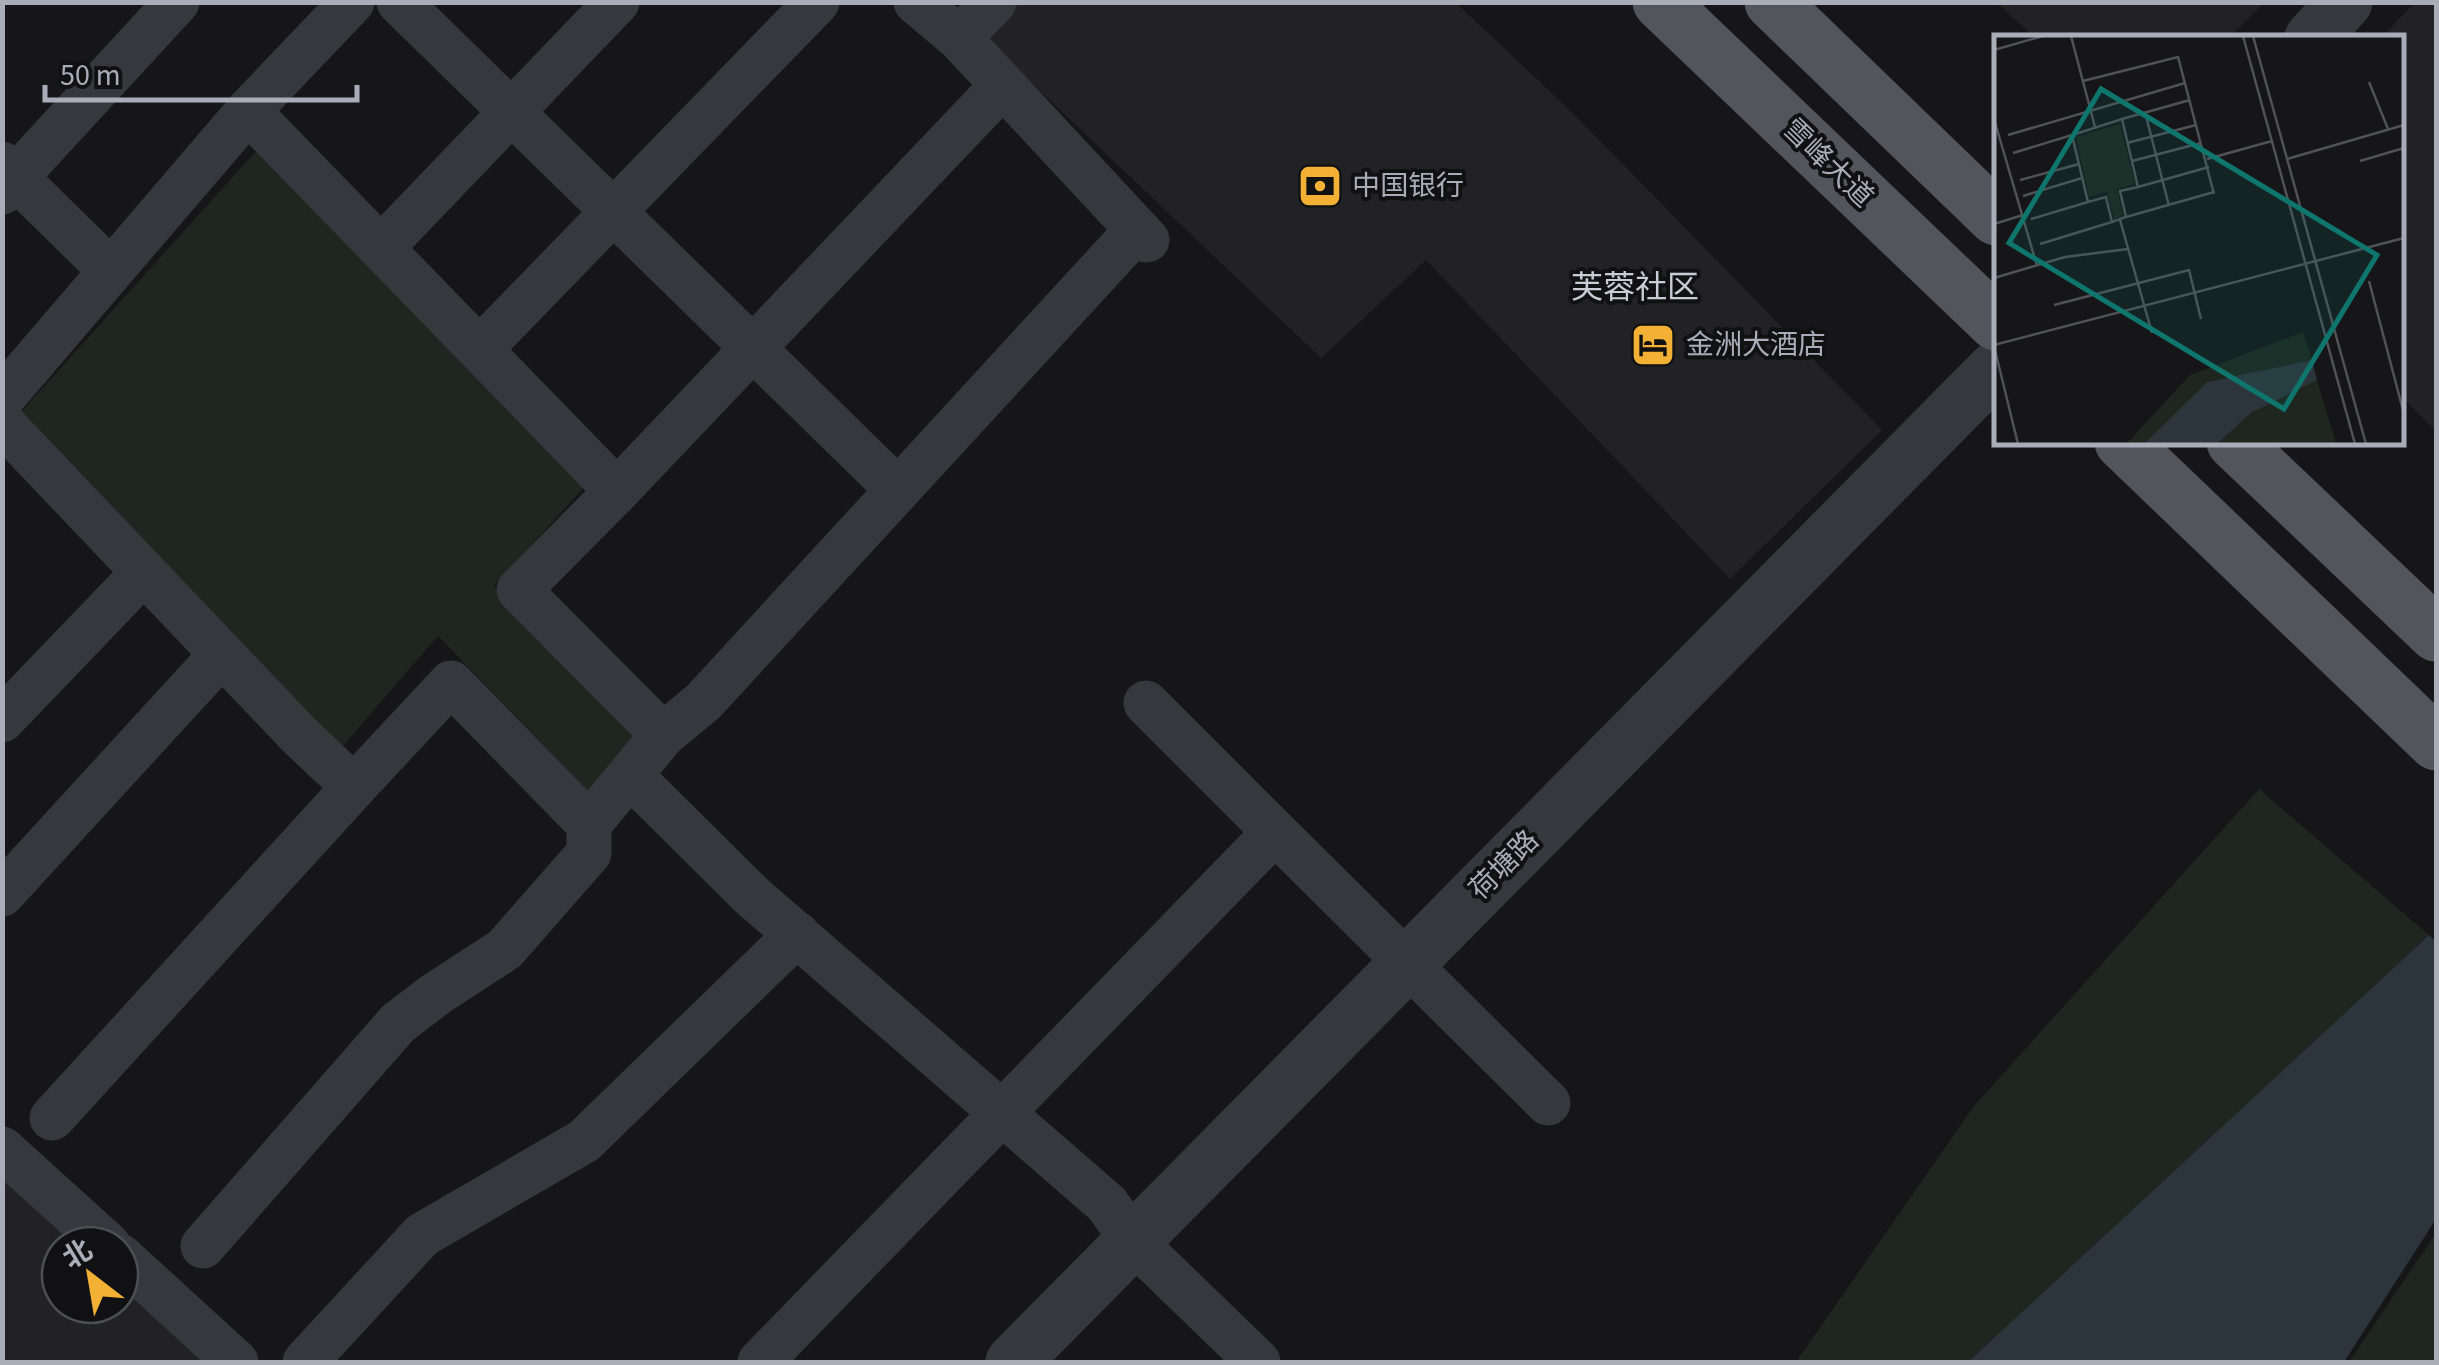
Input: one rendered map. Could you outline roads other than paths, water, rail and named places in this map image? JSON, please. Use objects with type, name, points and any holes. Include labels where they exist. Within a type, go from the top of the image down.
[{"type":"main road","name":"雪峰大道","points":[[1660,2],[1994,321]]},
{"type":"main road","points":[[1772,2],[1994,216]]},
{"type":"main road","points":[[2125,445],[2436,743]]},
{"type":"main road","points":[[2237,445],[2436,634]]},
{"type":"street","points":[[110,271],[7,178],[177,2]]},
{"type":"street","points":[[2,398],[248,111],[352,2]]},
{"type":"street","points":[[400,2],[898,490]]},
{"type":"street","points":[[381,248],[617,2]]},
{"type":"street","points":[[480,350],[817,2]]},
{"type":"street","points":[[202,1246],[398,1023],[505,949],[590,853],[589,824],[664,735],[703,702],[898,490],[1142,235],[959,38],[916,2]]},
{"type":"street","points":[[959,38],[994,2]]},
{"type":"street","points":[[2315,35],[2345,2]]},
{"type":"street","points":[[664,735],[519,590],[1003,85]]},
{"type":"street","points":[[248,111],[617,491]]},
{"type":"street","name":"荷塘路","points":[[1013,1362],[1994,370]]},
{"type":"street","points":[[2,423],[299,735],[354,786]]},
{"type":"street","points":[[2,720],[144,572]]},
{"type":"street","points":[[2,894],[222,654]]},
{"type":"street","points":[[52,1118],[450,682],[589,824]]},
{"type":"street","points":[[1146,703],[1548,1103]]},
{"type":"street","points":[[630,775],[752,896],[1107,1204],[1134,1240],[1258,1362]]},
{"type":"street","points":[[760,1362],[1275,832]]},
{"type":"street","points":[[305,1362],[422,1235],[584,1142],[797,934]]},
{"type":"street","points":[[2,1148],[86,1225]]},
{"type":"street","points":[[140,1274],[236,1362]]},
{"type":"place","name":"中国银行","points":[[1320,186]]},
{"type":"place","name":"金洲大酒店","points":[[1653,345]]},
{"type":"district","name":"芙蓉社区","points":[[1635,288]]}]
